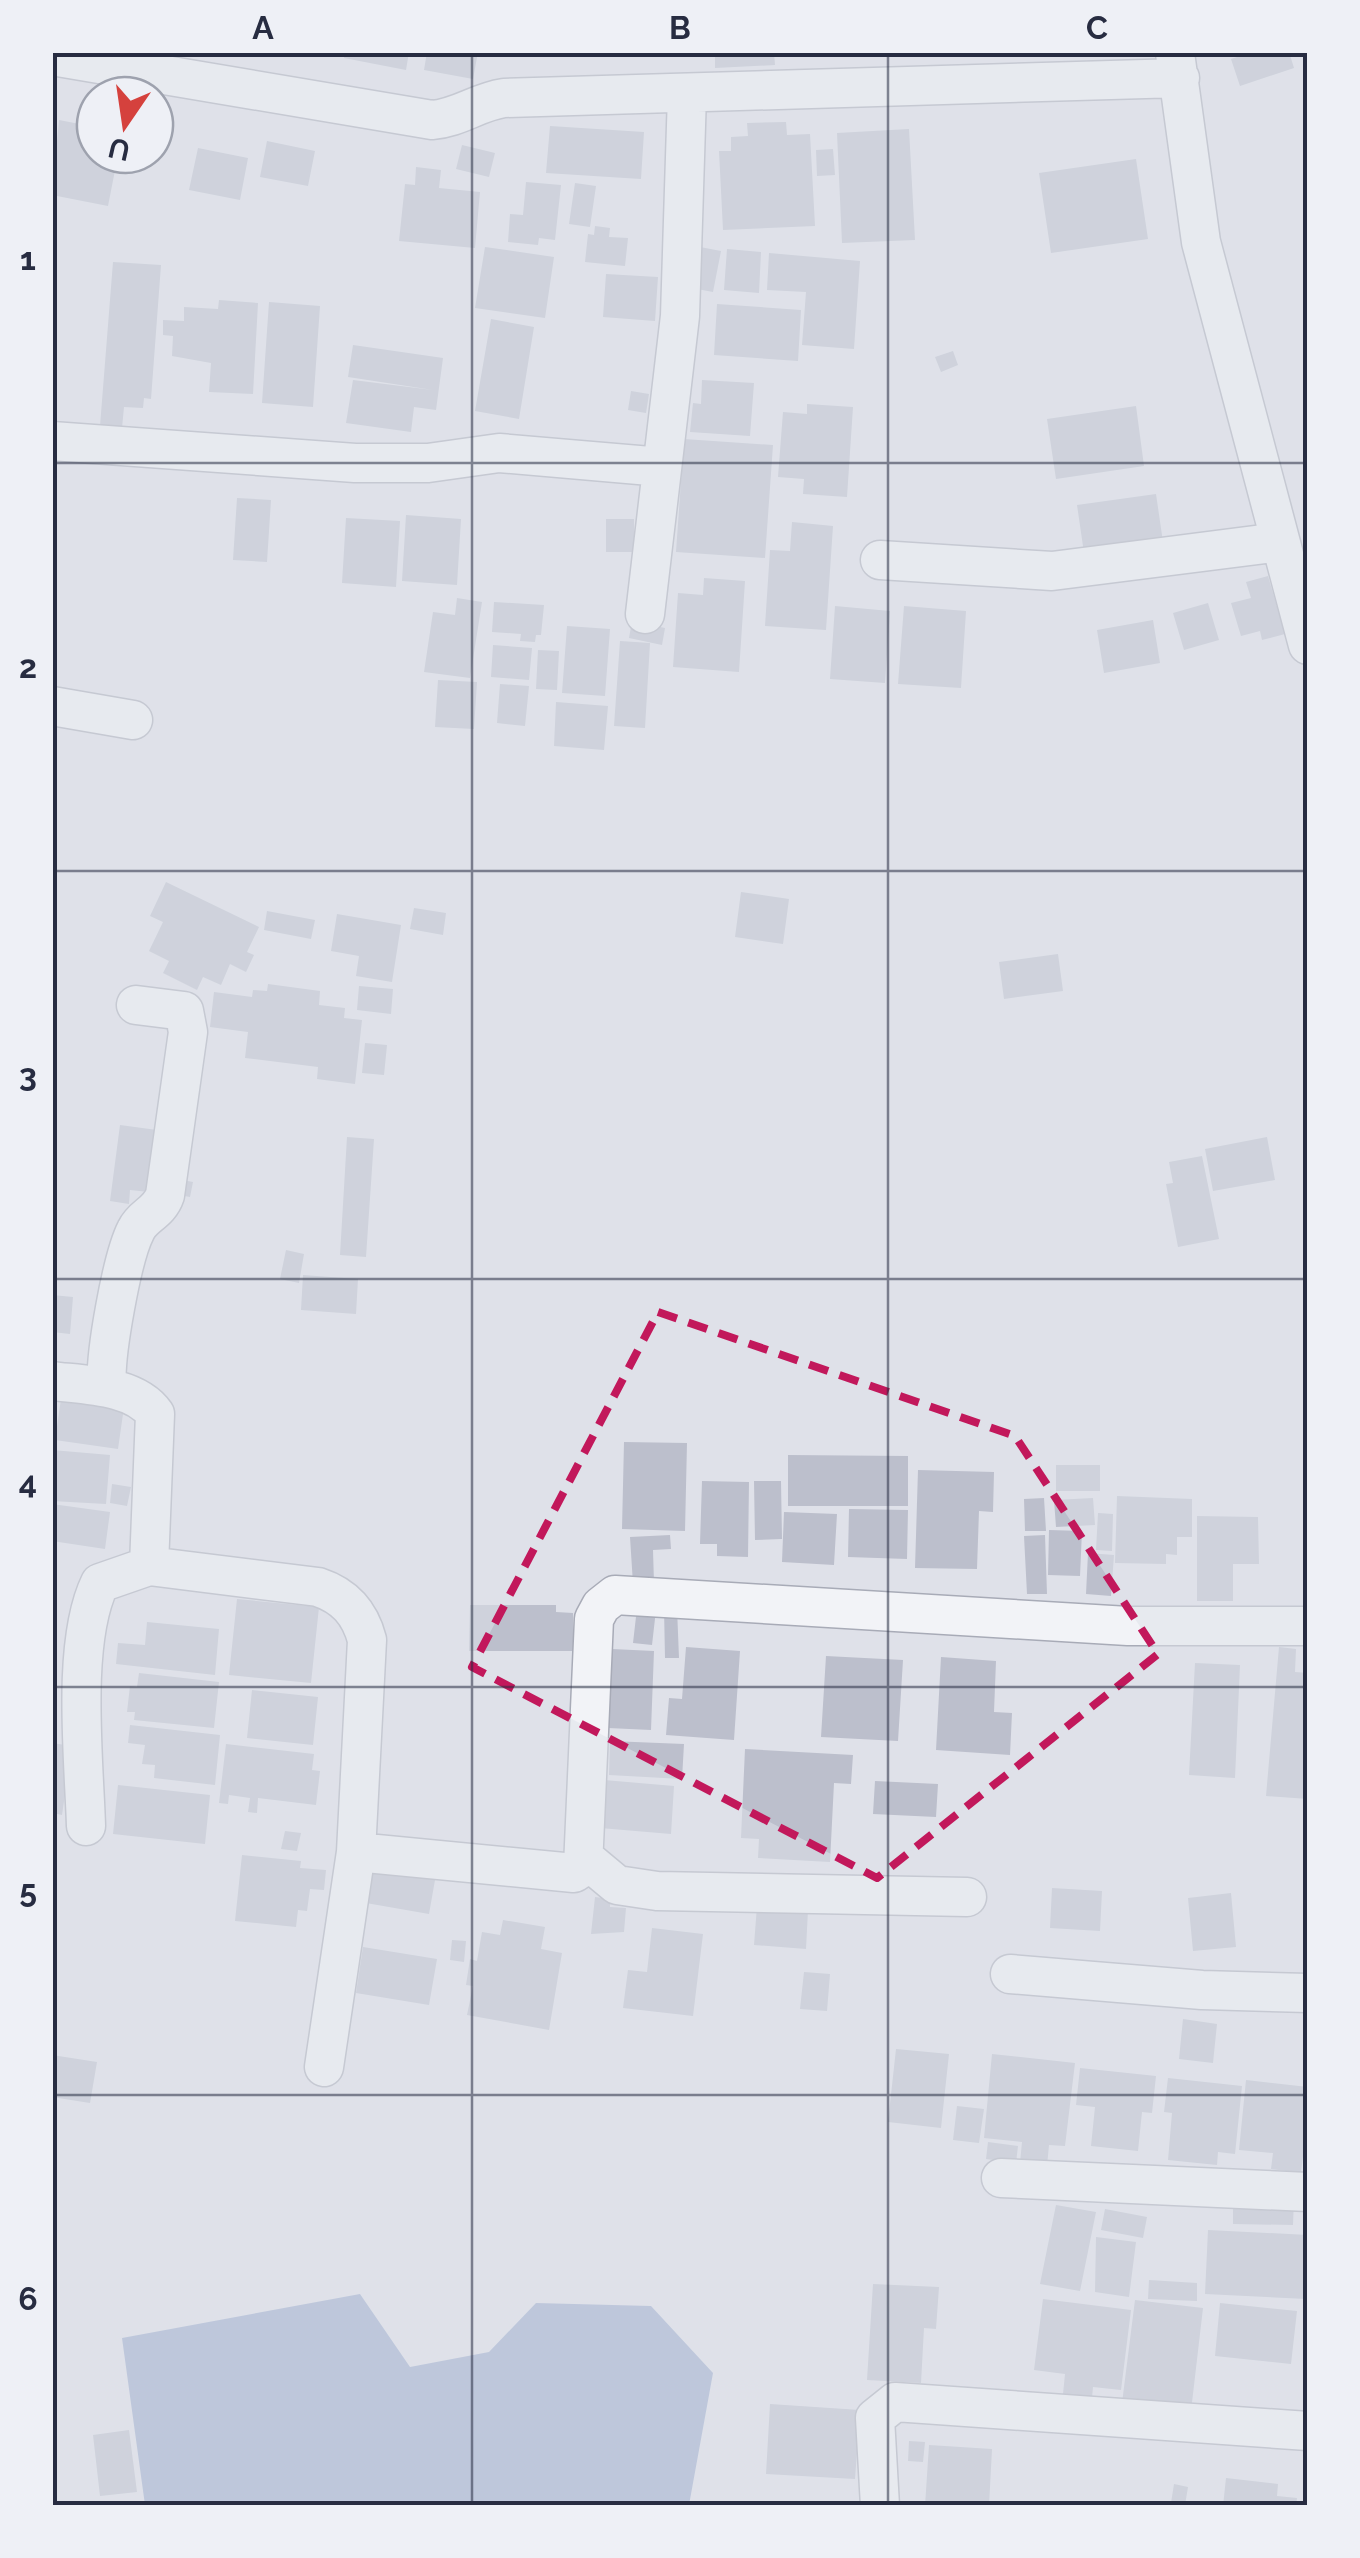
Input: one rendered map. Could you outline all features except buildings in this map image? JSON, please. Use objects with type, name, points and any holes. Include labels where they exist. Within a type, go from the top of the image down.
[{"type":"street","points":[[52,56],[432,120],[450,119],[488,100],[504,98],[687,94],[1177,65],[1201,242],[1308,644]]},
{"type":"street","points":[[644,614],[680,316],[687,94]]},
{"type":"street","points":[[52,441],[356,464],[428,463],[498,453],[662,467]]},
{"type":"street","points":[[880,560],[1052,571],[1280,542]]},
{"type":"street","points":[[52,706],[133,720]]},
{"type":"street","points":[[107,1387],[128,1245],[139,1223],[156,1212],[165,1194],[188,1032],[184,1010],[136,1005]]},
{"type":"street","points":[[52,1381],[107,1387],[148,1404],[155,1414],[148,1566]]},
{"type":"street","points":[[86,1826],[67,1693],[100,1583],[148,1566],[318,1587],[334,1592],[356,1614],[367,1640],[356,1852],[324,2066]]},
{"type":"street","points":[[356,1852],[574,1872],[586,1860],[594,1619],[601,1606],[615,1595],[1128,1626],[1308,1626]]},
{"type":"street","points":[[586,1860],[618,1884],[658,1890],[966,1898]]},
{"type":"street","points":[[1010,1974],[1202,1990],[1308,1993]]},
{"type":"street","points":[[1001,2178],[1308,2192]]},
{"type":"street","points":[[880,2506],[875,2418],[894,2402],[1308,2431]]},
{"type":"highlighted area","points":[[658,1312],[1015,1436],[1158,1654],[877,1878],[472,1667]]},
{"type":"water","points":[[360,2294],[410,2367],[489,2352],[536,2303],[651,2306],[713,2373],[689,2505],[145,2505],[122,2338]]}]
